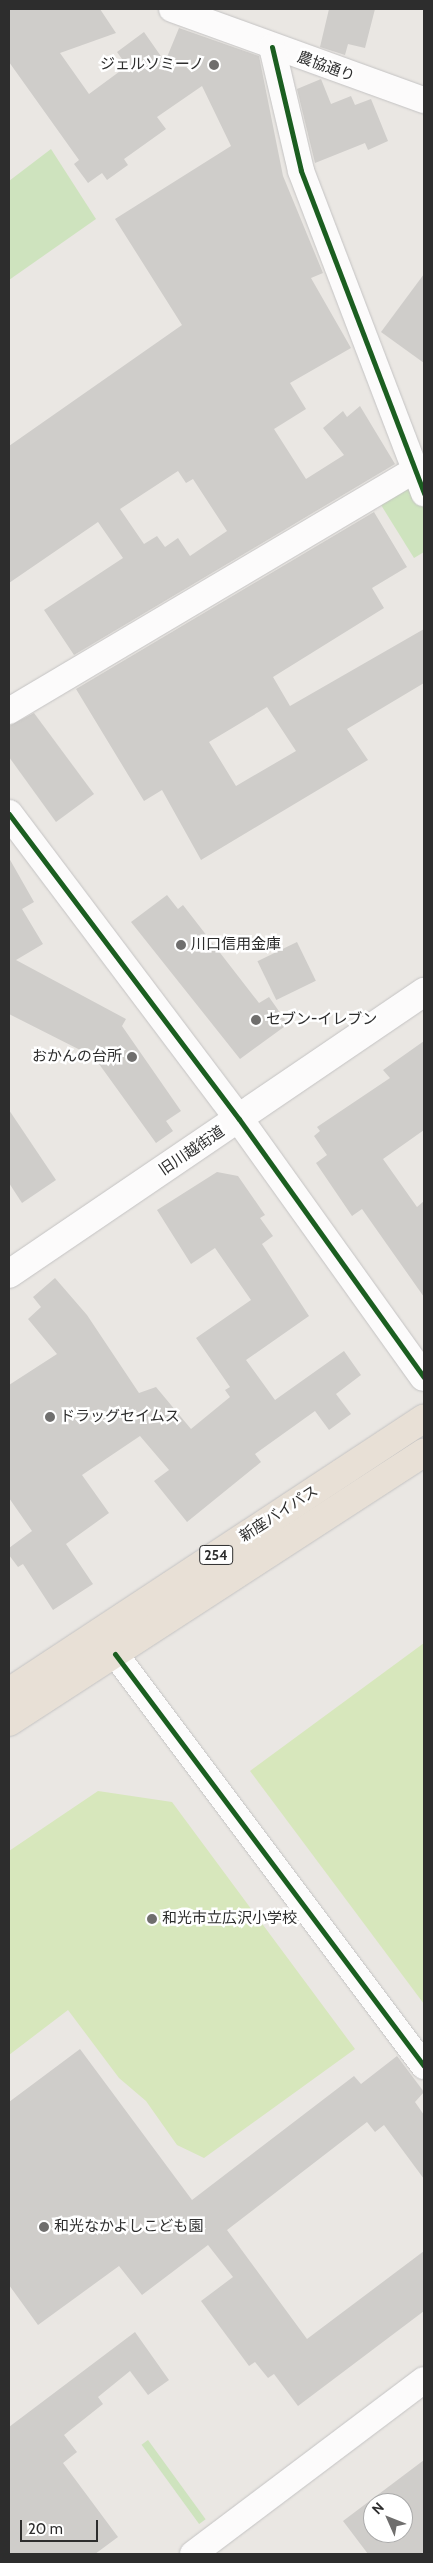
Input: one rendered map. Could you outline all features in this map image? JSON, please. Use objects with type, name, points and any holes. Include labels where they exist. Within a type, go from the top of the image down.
[{"type":"highway","name":"新座バイパス","points":[[9,1692],[424,1418]]},
{"type":"highway","name":"新座バイパス","points":[[9,1722],[424,1452]]},
{"type":"street","name":"農協通り","points":[[172,9],[220,17],[272,47],[424,100]]},
{"type":"street","points":[[9,711],[419,482],[300,171],[272,47]]},
{"type":"street","points":[[9,814],[239,1119],[424,1377]]},
{"type":"street","name":"旧川越街道","points":[[9,1274],[424,992]]},
{"type":"street","points":[[115,1654],[424,2066]]},
{"type":"street","points":[[193,2554],[424,2380]]},
{"type":"green space","points":[[51,149],[96,219],[9,280],[9,181]]},
{"type":"green space","points":[[405,487],[413,488],[424,507],[424,552],[414,558],[381,505]]},
{"type":"green space","points":[[424,1643],[424,2004],[250,1771]]},
{"type":"green space","points":[[98,1791],[172,1802],[355,2049],[204,2158],[177,2145],[146,2101],[119,2078],[68,2010],[9,2055],[9,1851]]},
{"type":"green space","points":[[148,2440],[206,2519],[199,2524],[142,2445]]},
{"type":"building","points":[[9,9],[100,9],[116,33],[60,53],[89,94],[127,66],[117,52],[144,32],[165,62],[179,28],[259,56],[283,176],[323,273],[311,278],[351,348],[290,383],[306,409],[274,429],[306,479],[344,455],[323,428],[343,411],[347,417],[360,406],[395,464],[74,655],[44,610],[123,558],[98,522],[9,583],[9,446],[182,325],[115,219],[231,146],[202,86],[157,117],[166,129],[124,159],[128,165],[107,180],[102,173],[88,183],[74,164],[79,160],[9,62]],"holes":[[[178,471],[186,483],[193,479],[227,531],[190,556],[178,538],[165,547],[157,536],[144,544],[120,509]]]},
{"type":"building","points":[[329,9],[375,9],[365,48],[348,44],[345,55],[320,47]]},
{"type":"building","points":[[321,79],[331,104],[351,96],[355,105],[371,99],[388,141],[368,150],[365,143],[315,163],[297,89]]},
{"type":"building","points":[[424,274],[424,363],[381,332]]},
{"type":"building","points":[[374,512],[407,567],[372,588],[384,608],[273,677],[290,706],[424,629],[424,683],[347,729],[368,760],[201,860],[162,790],[144,801],[76,689]],"holes":[[[267,707],[296,751],[236,786],[209,742]]]},
{"type":"building","points":[[34,713],[94,794],[56,822],[9,757],[9,726]]},
{"type":"building","points":[[9,858],[34,902],[22,909],[43,944],[16,960],[126,1019],[122,1026],[181,1111],[166,1121],[173,1131],[156,1143],[94,1057],[9,1014]]},
{"type":"building","points":[[167,895],[178,909],[183,905],[259,1003],[269,997],[288,1024],[240,1059],[131,922]]},
{"type":"building","points":[[297,942],[316,981],[276,1000],[257,961]]},
{"type":"building","points":[[424,1041],[424,1130],[383,1159],[417,1207],[424,1201],[424,1297],[362,1209],[352,1216],[316,1163],[327,1155],[314,1136],[320,1131],[317,1127],[390,1078],[383,1070]]},
{"type":"building","points":[[9,1110],[56,1180],[22,1203],[9,1183]]},
{"type":"building","points":[[217,1172],[238,1176],[265,1215],[260,1218],[273,1236],[262,1244],[309,1316],[246,1360],[275,1400],[344,1351],[361,1375],[336,1394],[351,1414],[329,1430],[315,1411],[255,1454],[261,1462],[187,1522],[154,1481],[169,1470],[140,1436],[82,1475],[109,1513],[66,1544],[93,1584],[53,1610],[23,1564],[18,1567],[9,1555],[9,1548],[32,1531],[9,1498],[9,1385],[57,1354],[28,1319],[41,1307],[33,1297],[55,1278],[87,1315],[139,1393],[156,1387],[191,1429],[230,1397],[225,1390],[230,1387],[196,1338],[251,1300],[215,1248],[191,1264],[157,1210]]},
{"type":"building","points":[[80,2049],[192,2200],[354,2076],[361,2084],[397,2056],[424,2092],[415,2102],[424,2115],[424,2179],[384,2125],[375,2132],[367,2122],[227,2230],[307,2339],[424,2251],[424,2311],[298,2406],[274,2374],[268,2378],[255,2362],[249,2366],[201,2301],[233,2277],[208,2245],[142,2295],[119,2266],[38,2325],[9,2285],[9,2102]]},
{"type":"building","points":[[135,2332],[169,2380],[148,2395],[130,2371],[98,2397],[103,2404],[64,2435],[77,2452],[63,2463],[118,2537],[95,2554],[9,2554],[9,2427]]},
{"type":"building","points":[[424,2460],[424,2554],[368,2554],[343,2521],[363,2506],[363,2543],[413,2543],[413,2493],[380,2493]]},
{"type":"cycle path","points":[[272,47],[301,171],[424,493]]},
{"type":"cycle path","points":[[9,814],[239,1119],[424,1377]]},
{"type":"cycle path","points":[[115,1654],[424,2066]]},
{"type":"place","name":"ジェルソミーノ","points":[[214,65]]},
{"type":"place","name":"川口信用金庫","points":[[181,945]]},
{"type":"place","name":"セブン-イレブン","points":[[256,1020]]},
{"type":"place","name":"おかんの台所","points":[[132,1057]]},
{"type":"place","name":"ドラッグセイムス","points":[[50,1417]]},
{"type":"place","name":"和光市立広沢小学校","points":[[152,1919]]},
{"type":"place","name":"和光なかよしこども園","points":[[44,2227]]}]
